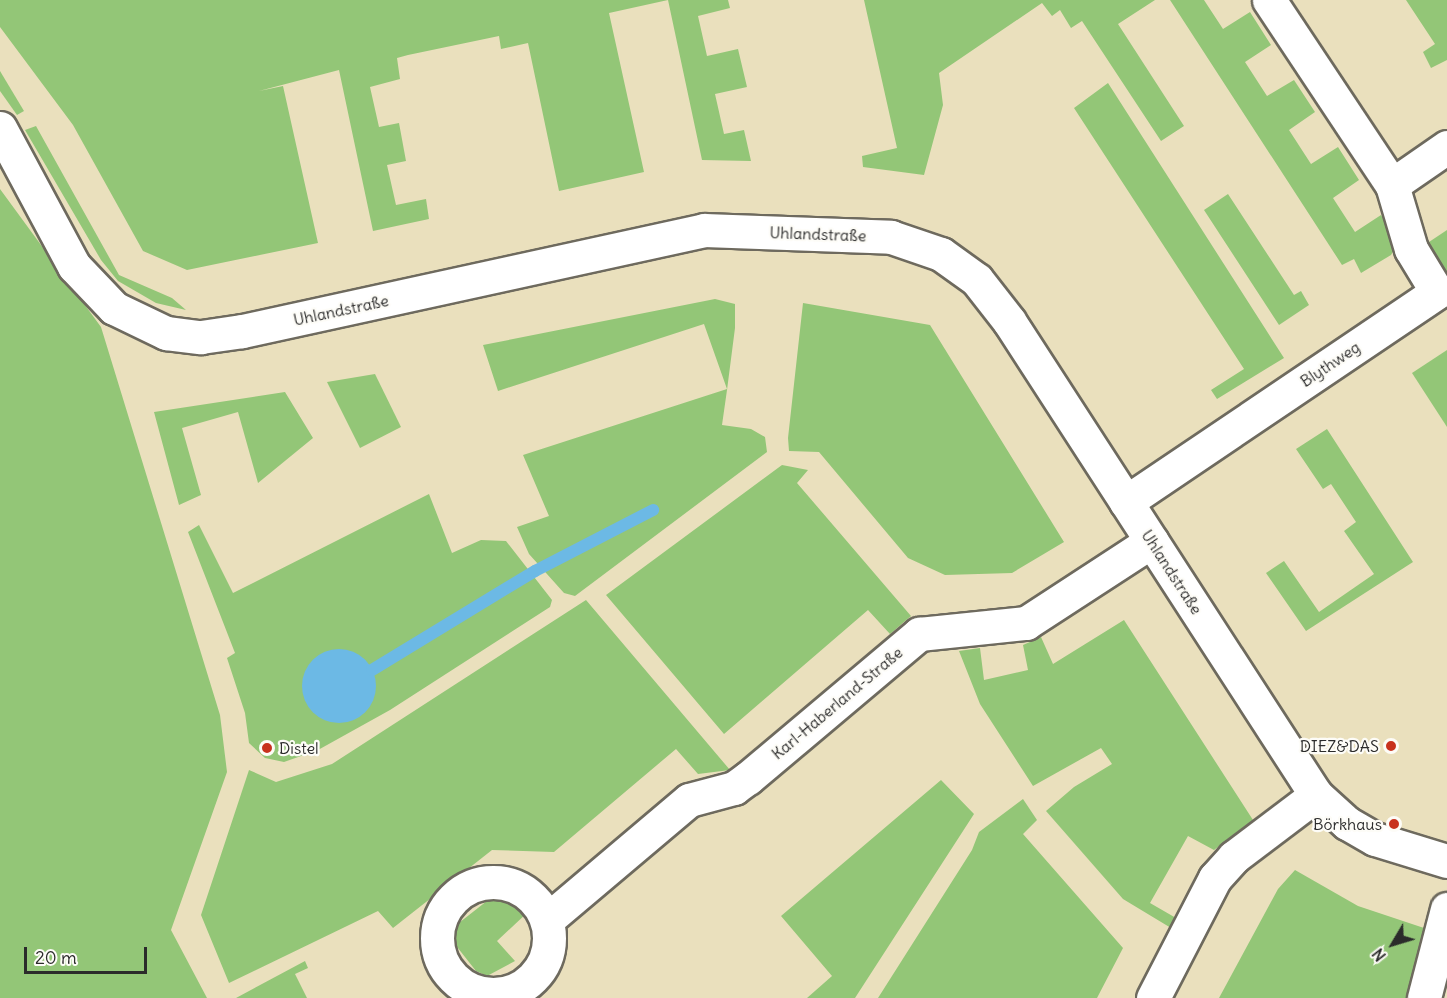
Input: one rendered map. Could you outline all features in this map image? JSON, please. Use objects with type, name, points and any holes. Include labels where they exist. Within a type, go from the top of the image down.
[{"type":"street","name":"Blythweg","points":[[1126,502],[1437,292],[1411,249],[1392,185],[1269,0]]},
{"type":"street","name":"Uhlandstraße","points":[[0,128],[74,266],[114,308],[166,333],[201,337],[242,331],[704,230],[891,237],[916,243],[957,264],[993,297],[1316,795],[1347,823],[1375,838],[1447,861]]},
{"type":"street","points":[[1392,185],[1447,147]]},
{"type":"street","name":"Karl-Haberland-Straße","points":[[548,920],[690,800],[734,788],[748,778],[919,634],[1026,623],[1152,541]]},
{"type":"street","points":[[1153,998],[1215,878],[1234,856],[1316,795]]},
{"type":"street","points":[[1424,998],[1447,909]]},
{"type":"green space","points":[[0,0],[668,0],[609,13],[644,172],[559,191],[528,43],[501,49],[499,36],[408,55],[397,58],[400,79],[370,87],[379,127],[399,123],[406,161],[387,165],[396,205],[426,199],[429,219],[373,231],[339,70],[259,91],[283,86],[318,243],[187,270],[143,251],[73,125],[0,27]]},
{"type":"green space","points":[[668,0],[728,0],[730,8],[698,16],[707,56],[738,49],[747,87],[715,94],[724,134],[744,130],[751,161],[702,160]]},
{"type":"green space","points":[[864,0],[1155,0],[1118,24],[1184,126],[1161,141],[1082,21],[1071,28],[1060,10],[1052,16],[1042,3],[939,73],[943,105],[924,175],[863,167],[862,156],[897,148]]},
{"type":"green space","points":[[1170,0],[1204,0],[1223,29],[1250,12],[1271,45],[1245,62],[1267,96],[1294,80],[1315,112],[1289,130],[1311,164],[1338,147],[1359,180],[1333,198],[1355,232],[1381,215],[1399,242],[1391,255],[1361,273],[1354,259],[1342,265]]},
{"type":"green space","points":[[1406,0],[1447,0],[1447,60],[1431,68],[1423,52],[1435,44]]},
{"type":"green space","points":[[0,71],[24,111],[17,115],[0,91]]},
{"type":"green space","points":[[1108,83],[1284,358],[1217,399],[1211,390],[1244,369],[1074,108]]},
{"type":"green space","points":[[36,126],[119,275],[172,298],[186,310],[156,303],[118,281],[101,260],[25,130]]},
{"type":"green space","points":[[0,189],[101,327],[220,715],[227,772],[171,930],[207,998],[0,998]]},
{"type":"green space","points":[[1228,194],[1294,295],[1301,291],[1309,305],[1279,325],[1204,210]]},
{"type":"green space","points":[[1447,230],[1447,290],[1420,248]]},
{"type":"green space","points":[[715,299],[735,304],[735,328],[727,390],[722,425],[751,429],[765,437],[767,452],[575,596],[564,593],[529,554],[517,527],[549,516],[523,455],[727,389],[704,324],[498,391],[483,345]]},
{"type":"green space","points":[[803,303],[930,325],[1064,542],[1012,573],[945,575],[908,558],[819,452],[789,451],[788,438]]},
{"type":"green space","points":[[1447,350],[1447,427],[1412,373]]},
{"type":"green space","points":[[375,374],[401,427],[360,448],[327,382]]},
{"type":"green space","points":[[285,392],[313,438],[258,483],[238,412],[182,428],[201,495],[179,505],[154,412]]},
{"type":"green space","points":[[1327,429],[1413,562],[1306,631],[1266,573],[1284,561],[1319,612],[1374,574],[1344,531],[1356,522],[1331,484],[1323,489],[1296,449]]},
{"type":"green space","points":[[782,465],[808,470],[797,483],[911,616],[890,634],[868,610],[724,734],[606,595]]},
{"type":"green space","points":[[429,494],[452,553],[481,540],[506,541],[552,600],[550,607],[390,710],[318,750],[284,762],[265,758],[249,743],[245,713],[227,658],[235,653],[188,532],[199,525],[233,593]]},
{"type":"green space","points":[[586,600],[730,770],[698,774],[676,749],[554,852],[492,850],[393,928],[378,911],[229,983],[201,915],[249,770],[276,782],[332,764]]},
{"type":"green space","points":[[1124,620],[1253,820],[1214,850],[1188,836],[1150,903],[1176,918],[1171,928],[1123,899],[1046,811],[1074,787],[1112,764],[1101,748],[1033,786],[980,704],[959,651],[980,648],[984,680],[1028,670],[1023,645],[1041,637],[1053,664]]},
{"type":"green space","points":[[941,780],[974,814],[855,998],[807,998],[832,976],[781,916]]},
{"type":"green space","points":[[1023,799],[1037,820],[1023,834],[1123,948],[1097,998],[878,998],[972,850],[979,832]]},
{"type":"green space","points":[[1295,870],[1358,906],[1427,929],[1406,998],[1219,998],[1278,889]]},
{"type":"green space","points":[[492,897],[527,900],[528,912],[497,941],[515,961],[487,976],[476,971],[450,938],[455,926]]},
{"type":"green space","points":[[305,961],[308,968],[295,974],[307,998],[236,998]]},
{"type":"water","points":[[339,649],[353,652],[365,660],[373,672],[376,686],[373,700],[365,712],[353,720],[339,723],[325,720],[313,712],[305,700],[302,686],[305,672],[313,660],[325,652]]},
{"type":"waterway","points":[[372,670],[535,571],[653,510]]},
{"type":"place","name":"DIEZ&DAS","points":[[1391,746]]},
{"type":"place","name":"Distel","points":[[267,748]]},
{"type":"place","name":"Börkhaus","points":[[1394,824]]}]
